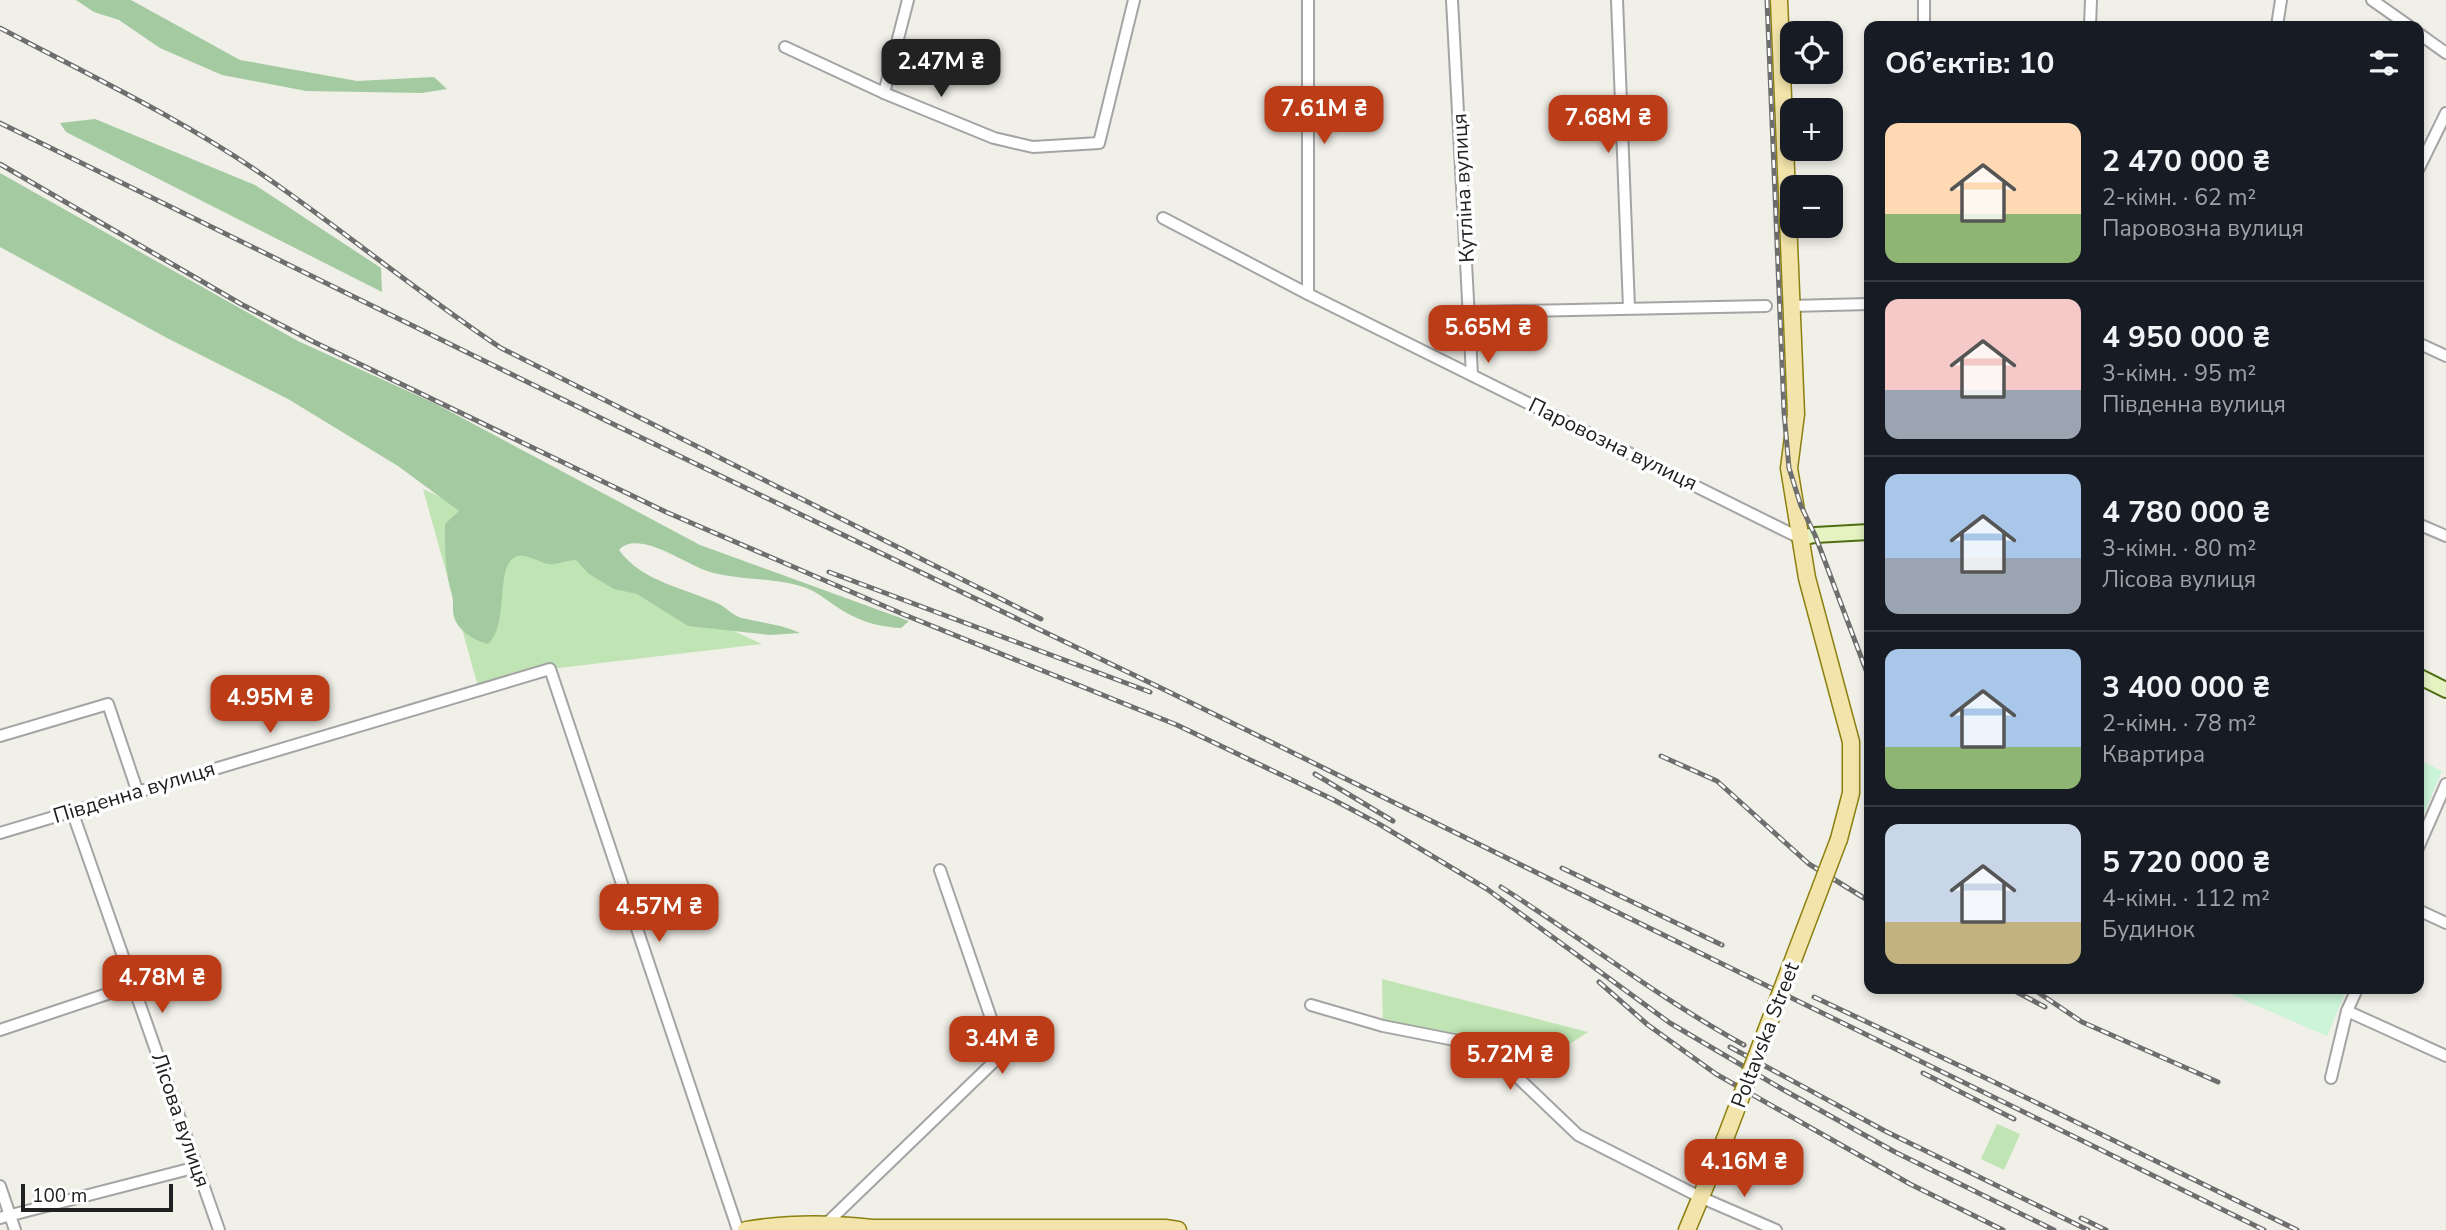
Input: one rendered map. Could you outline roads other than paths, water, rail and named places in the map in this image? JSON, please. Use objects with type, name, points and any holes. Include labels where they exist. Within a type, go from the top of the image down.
[{"type":"main road","name":"Poltavska Street","points":[[1687,1230],[1725,1139],[1839,839],[1851,793],[1851,742],[1807,578],[1789,468],[1796,414],[1779,0]]},
{"type":"main road","points":[[1800,538],[1864,532]]},
{"type":"main road","points":[[2424,679],[2446,690]]},
{"type":"main road","points":[[746,1230],[774,1225],[827,1223],[869,1229],[1178,1230]]},
{"type":"street","points":[[884,93],[908,0]]},
{"type":"street","points":[[785,47],[884,93],[995,138],[1033,147],[1099,143],[1134,0]]},
{"type":"street","points":[[1308,0],[1308,293]]},
{"type":"street","name":"Кутліна вулиця","points":[[1452,0],[1472,375]]},
{"type":"street","points":[[1617,0],[1629,308]]},
{"type":"street","points":[[1924,0],[1924,21]]},
{"type":"street","points":[[2090,21],[2091,0]]},
{"type":"street","points":[[2278,21],[2281,0]]},
{"type":"street","points":[[2372,0],[2402,21]]},
{"type":"street","points":[[2424,37],[2446,53]]},
{"type":"street","points":[[2424,158],[2446,113]]},
{"type":"street","name":"Паровозна вулиця","points":[[1163,218],[1800,538]]},
{"type":"street","points":[[1791,306],[1864,304]]},
{"type":"street","points":[[1470,312],[1766,306]]},
{"type":"street","points":[[2424,346],[2446,356]]},
{"type":"street","points":[[2424,527],[2446,536]]},
{"type":"street","name":"Південна вулиця","points":[[0,833],[550,668],[738,1230]]},
{"type":"street","points":[[0,736],[108,704],[137,790]]},
{"type":"street","points":[[2424,836],[2443,798],[2446,784]]},
{"type":"street","name":"Лісова вулиця","points":[[72,811],[219,1230]]},
{"type":"street","points":[[827,1223],[1003,1053],[940,870]]},
{"type":"street","points":[[2424,913],[2446,923]]},
{"type":"street","points":[[0,1030],[134,985]]},
{"type":"street","points":[[2331,1078],[2347,1011],[2355,994]]},
{"type":"street","points":[[1311,1005],[1383,1026],[1485,1046],[1578,1135],[1700,1198],[1776,1230]]},
{"type":"street","points":[[2347,1011],[2446,1056]]},
{"type":"street","points":[[5,1217],[197,1167]]},
{"type":"street","points":[[0,1186],[5,1217],[15,1230]]},
{"type":"railway","points":[[1767,0],[1784,412],[1789,468],[1801,506],[1815,535],[1864,665]]},
{"type":"railway","points":[[0,28],[132,97],[229,153],[290,194],[501,348],[1041,619]]},
{"type":"railway","points":[[0,123],[613,424],[1163,689],[2264,1230]]},
{"type":"railway","points":[[0,164],[241,304],[666,512],[905,615],[1177,725],[1332,799],[1487,889],[1670,1023],[1895,1152],[2054,1230]]},
{"type":"railway","points":[[829,572],[1150,692]]},
{"type":"railway","points":[[1661,756],[1717,781],[1809,864],[1864,898]]},
{"type":"railway","points":[[1315,774],[1393,821]]},
{"type":"railway","points":[[1562,868],[1722,945]]},
{"type":"railway","points":[[1501,887],[1682,1008],[1744,1045]]},
{"type":"railway","points":[[1599,982],[1648,1025],[1716,1074],[1910,1184],[2003,1230]]},
{"type":"railway","points":[[2020,994],[2045,1007]]},
{"type":"railway","points":[[2040,994],[2082,1022],[2218,1082]]},
{"type":"railway","points":[[1814,997],[2297,1230]]},
{"type":"railway","points":[[1730,1047],[1885,1131],[2088,1230]]},
{"type":"railway","points":[[1923,1073],[2014,1119]]},
{"type":"railway","points":[[2081,1218],[2106,1230]]}]
